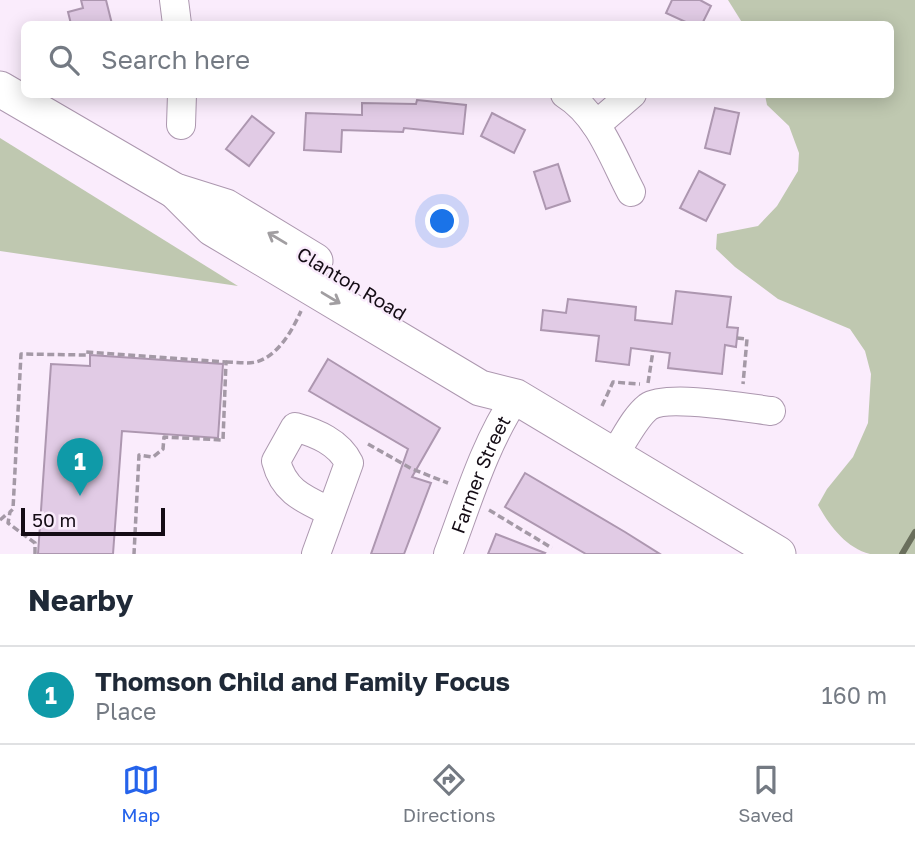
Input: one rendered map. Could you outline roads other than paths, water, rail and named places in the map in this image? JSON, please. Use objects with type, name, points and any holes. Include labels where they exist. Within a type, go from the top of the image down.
[{"type":"main road","name":"Clanton Road","points":[[0,89],[174,191],[226,207],[491,368],[516,397],[778,554]]},
{"type":"street","points":[[174,0],[177,21]]},
{"type":"street","points":[[181,125],[182,98]]},
{"type":"street","points":[[571,98],[581,104],[596,125],[631,192]]},
{"type":"street","points":[[596,125],[627,98]]},
{"type":"street","name":"Farmer Street","points":[[448,554],[489,445],[499,422],[516,397]]},
{"type":"street","points":[[613,456],[648,407],[659,402],[683,401],[771,411]]},
{"type":"street","points":[[316,554],[331,512]]},
{"type":"waterway","points":[[902,554],[915,532]]},
{"type":"place","name":"Thomson Child and Family Focus","points":[[80,496]]}]
